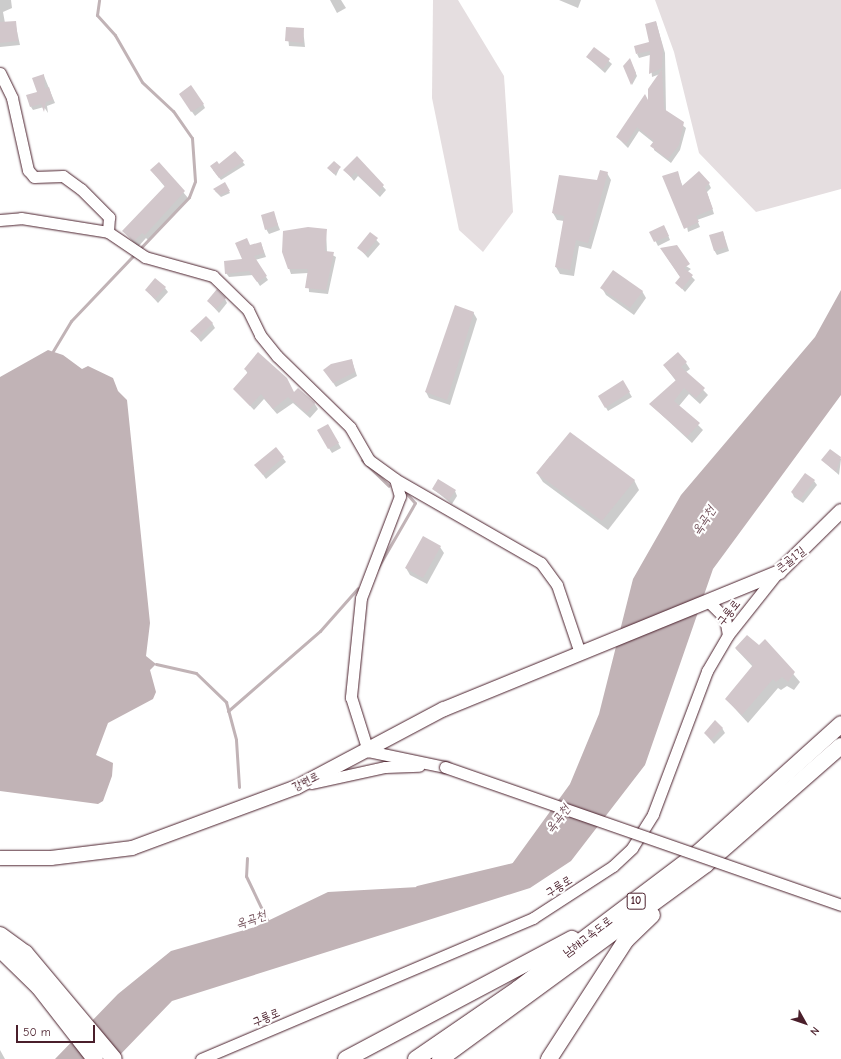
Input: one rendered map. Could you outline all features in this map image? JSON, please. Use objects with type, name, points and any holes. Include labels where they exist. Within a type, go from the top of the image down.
[{"type":"highway","name":"남해고속도로","points":[[416,1059],[615,916],[699,852],[841,724]]},
{"type":"highway","name":"남해고속도로","points":[[440,1059],[706,864],[841,746]]},
{"type":"highway","points":[[549,1059],[626,940],[706,864]]},
{"type":"highway","points":[[346,1059],[615,916]]},
{"type":"highway","points":[[0,935],[25,953],[43,983],[95,1059]]},
{"type":"highway","points":[[0,949],[43,983],[114,1059]]},
{"type":"main road","name":"큰골1길","points":[[594,646],[779,572],[840,515]]},
{"type":"main road","name":"강변로","points":[[0,858],[51,858],[132,848],[297,787],[368,751],[444,709],[594,646]]},
{"type":"street","points":[[0,74],[12,98],[28,170],[34,177],[64,176],[109,217],[108,232]]},
{"type":"street","points":[[0,220],[21,218],[108,232],[145,257],[213,276],[248,310],[260,335],[277,356],[350,427],[369,460],[395,479],[541,563],[558,585],[580,653]]},
{"type":"street","points":[[395,479],[400,496],[361,598],[353,652],[351,697],[368,751],[445,768],[841,905]]},
{"type":"street","name":"구룡로","points":[[201,1059],[533,918],[613,866],[632,848],[653,814],[695,696],[728,635],[779,572]]},
{"type":"street","points":[[707,600],[725,618],[728,635]]},
{"type":"street","points":[[297,787],[385,767],[433,765]]},
{"type":"shaded area","points":[[433,0],[458,0],[504,76],[513,212],[483,252],[459,230],[432,98]]},
{"type":"shaded area","points":[[655,0],[841,0],[841,189],[756,212],[699,153],[674,52]]},
{"type":"water","points":[[841,290],[841,395],[713,569],[645,765],[571,861],[530,888],[172,1001],[116,1059],[55,1059],[118,994],[171,951],[255,927],[328,892],[418,887],[512,864],[570,784],[599,714],[633,579],[681,495],[815,337]]},
{"type":"water","points":[[48,350],[63,355],[82,369],[88,366],[113,378],[118,391],[127,400],[150,623],[146,656],[156,664],[150,670],[156,692],[153,699],[108,723],[96,755],[113,763],[112,776],[103,801],[98,804],[0,791],[0,377]]},
{"type":"building","points":[[16,21],[18,41],[0,43],[0,22]]},
{"type":"building","points":[[656,21],[663,48],[662,68],[649,74],[650,51],[636,54],[634,46],[649,42],[645,24]]},
{"type":"building","points":[[286,27],[304,28],[303,43],[285,41]]},
{"type":"building","points":[[594,47],[610,59],[603,69],[586,57]]},
{"type":"building","points":[[630,58],[636,73],[631,85],[623,66]]},
{"type":"building","points":[[662,69],[664,109],[684,122],[679,145],[668,159],[650,146],[654,141],[637,127],[626,144],[616,137],[645,94],[648,100],[648,89]]},
{"type":"building","points":[[44,74],[45,89],[49,87],[53,100],[46,102],[44,112],[41,104],[30,107],[26,95],[37,92],[32,78]]},
{"type":"building","points":[[191,85],[204,104],[191,112],[179,94]]},
{"type":"building","points":[[235,151],[244,161],[219,178],[210,166],[217,161],[219,164]]},
{"type":"building","points":[[357,156],[384,185],[377,193],[355,172],[351,177],[343,170]]},
{"type":"building","points":[[334,161],[341,167],[334,174],[327,168]]},
{"type":"building","points":[[159,162],[185,191],[145,235],[142,233],[134,241],[122,231],[165,186],[150,170]]},
{"type":"building","points":[[600,170],[608,172],[588,243],[576,240],[570,270],[555,267],[564,216],[552,213],[559,175],[597,180]]},
{"type":"building","points":[[678,171],[682,186],[699,171],[710,183],[705,187],[713,209],[696,216],[699,222],[684,229],[662,176]]},
{"type":"building","points":[[225,182],[230,191],[220,195],[213,189]]},
{"type":"building","points":[[274,211],[278,225],[265,230],[261,215]]},
{"type":"building","points":[[664,225],[669,236],[654,242],[649,232]]},
{"type":"building","points":[[308,227],[327,229],[325,251],[334,252],[326,290],[305,288],[308,269],[288,269],[282,252],[283,231]]},
{"type":"building","points":[[723,231],[727,247],[714,251],[709,235]]},
{"type":"building","points":[[370,232],[378,238],[365,254],[357,248]]},
{"type":"building","points":[[247,238],[250,245],[261,242],[264,253],[254,256],[267,276],[257,282],[249,271],[225,274],[224,261],[242,259],[235,243]]},
{"type":"building","points":[[677,245],[690,264],[684,268],[693,275],[682,289],[675,283],[680,277],[660,248]]},
{"type":"building","points":[[613,270],[643,291],[630,308],[600,288]]},
{"type":"building","points":[[155,278],[166,287],[155,299],[145,290]]},
{"type":"building","points":[[217,289],[226,298],[216,309],[207,301]]},
{"type":"building","points":[[455,305],[474,312],[447,400],[425,392]]},
{"type":"building","points":[[206,316],[213,323],[198,338],[190,331]]},
{"type":"building","points":[[258,352],[287,378],[294,392],[298,388],[315,403],[307,413],[288,397],[273,409],[261,394],[250,406],[233,389],[248,372],[244,369]]},
{"type":"building","points":[[678,352],[687,362],[681,367],[705,388],[696,398],[684,388],[674,401],[700,423],[687,437],[649,404],[676,380],[663,365]]},
{"type":"building","points":[[352,359],[355,372],[333,383],[323,370],[331,364]]},
{"type":"building","points":[[623,380],[630,392],[605,408],[598,396]]},
{"type":"building","points":[[328,424],[339,443],[328,449],[317,430]]},
{"type":"building","points":[[570,432],[635,480],[602,521],[536,473]]},
{"type":"building","points":[[276,447],[284,457],[263,475],[254,465]]},
{"type":"building","points":[[830,449],[841,457],[836,472],[821,460]]},
{"type":"building","points":[[805,473],[815,480],[800,500],[791,492]]},
{"type":"building","points":[[438,479],[456,490],[449,500],[432,489]]},
{"type":"building","points":[[423,536],[441,546],[423,578],[405,568]]},
{"type":"building","points":[[747,635],[759,645],[765,639],[795,672],[788,682],[782,677],[776,682],[773,679],[742,715],[725,699],[753,665],[735,648]]},
{"type":"building","points":[[715,720],[723,728],[711,740],[704,733]]},
{"type":"waterway","points":[[53,351],[71,321],[189,197],[195,181],[192,138],[173,111],[142,82],[115,35],[97,15],[99,0]]},
{"type":"waterway","points":[[362,460],[389,486]]},
{"type":"waterway","points":[[377,569],[415,503],[407,494]]},
{"type":"waterway","points":[[228,711],[320,631],[358,588]]},
{"type":"waterway","points":[[156,664],[196,673],[226,702],[236,740],[239,787]]},
{"type":"waterway","points":[[247,858],[246,876],[269,924]]},
{"type":"waterway","name":"옥곡천","points":[[417,887],[513,864]]}]
